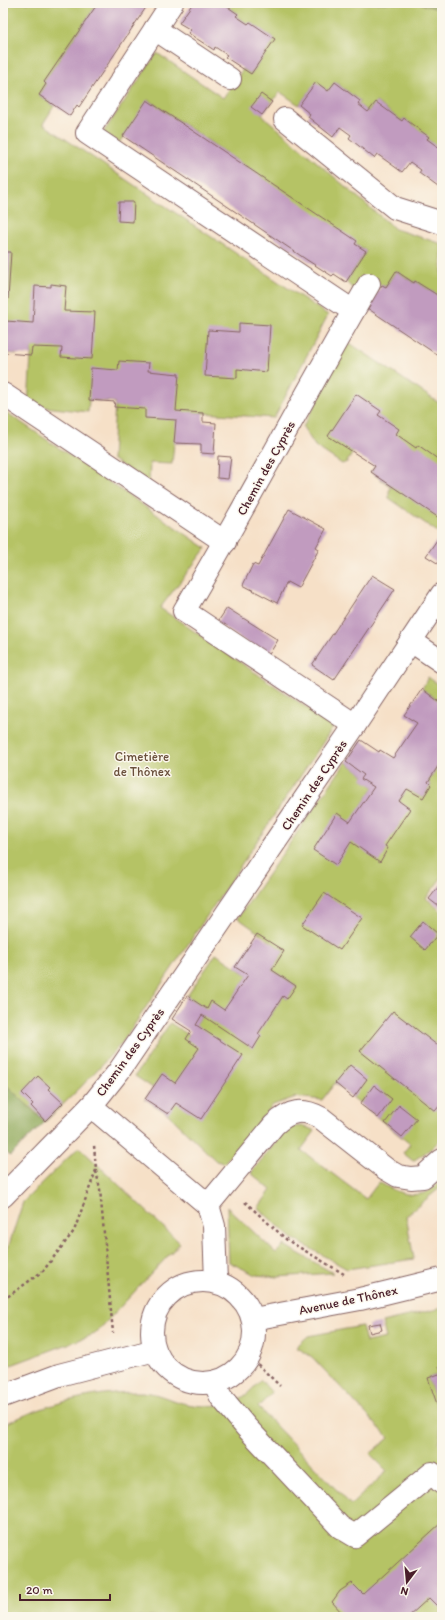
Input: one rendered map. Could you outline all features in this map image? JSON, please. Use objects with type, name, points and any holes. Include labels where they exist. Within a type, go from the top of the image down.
[{"type":"street","points":[[172,3],[87,133],[353,312]]},
{"type":"street","points":[[155,29],[230,79]]},
{"type":"street","points":[[285,119],[395,208],[442,223]]},
{"type":"street","name":"Chemin des Cyprès","points":[[208,1205],[91,1106],[119,1071],[355,725],[184,611],[225,542],[369,284]]},
{"type":"street","points":[[3,394],[225,542]]},
{"type":"street","points":[[355,725],[442,594]]},
{"type":"street","points":[[411,641],[442,662]]},
{"type":"street","points":[[3,1196],[91,1106]]},
{"type":"street","points":[[216,1282],[214,1226],[208,1205],[278,1121],[283,1117],[302,1112],[312,1113],[321,1118],[386,1169],[398,1176],[411,1178],[423,1176],[442,1160]]},
{"type":"street","name":"Avenue de Thônex","points":[[253,1319],[379,1294],[442,1279]]},
{"type":"street","points":[[200,1281],[216,1282],[230,1288],[248,1307],[253,1319],[254,1341],[248,1356],[241,1366],[230,1375],[214,1382],[198,1383],[182,1378],[170,1371],[155,1350],[152,1326],[157,1311],[163,1301],[173,1291],[185,1284],[200,1281]]},
{"type":"street","points":[[3,1396],[59,1375],[119,1358],[155,1350]]},
{"type":"street","points":[[214,1382],[221,1397],[246,1427],[340,1527],[355,1536],[439,1472]]},
{"type":"path","points":[[426,3],[442,7]]},
{"type":"path","points":[[91,1106],[112,1328],[119,1358]]},
{"type":"path","points":[[3,1300],[43,1271],[74,1231],[96,1170]]},
{"type":"path","points":[[225,1184],[286,1240],[379,1294]]},
{"type":"path","points":[[248,1356],[280,1386]]},
{"type":"green space","points":[[3,3],[98,3],[44,82],[46,84],[39,95],[54,106],[43,124],[328,315],[274,418],[190,412],[188,443],[174,443],[172,464],[150,463],[149,484],[112,459],[115,402],[89,400],[88,412],[28,405],[33,323],[17,354],[3,353]]},
{"type":"green space","points":[[222,3],[418,3],[442,10],[442,142],[438,147],[404,118],[402,121],[376,102],[368,112],[358,104],[360,101],[335,82],[328,91],[316,83],[299,105],[280,92],[262,115],[395,229],[442,244],[442,298],[415,281],[414,283],[396,271],[386,287],[367,278],[358,294],[346,282],[366,251],[257,174],[148,100],[119,143],[103,133],[157,53],[223,98],[243,69],[251,74],[275,39],[250,22],[248,24],[236,16],[238,14]]},
{"type":"green space","points":[[418,3],[442,3],[442,10]]},
{"type":"green space","points":[[348,342],[442,405],[442,535],[389,498],[389,491],[391,487],[371,472],[390,443],[353,452],[347,462],[342,464],[315,446],[303,427]]},
{"type":"green space","name":"Cimetière de Thônex","points":[[3,410],[206,548],[160,608],[334,726],[122,1043],[80,1088],[45,1122],[3,1082]]},
{"type":"green space","points":[[428,677],[442,687],[442,703],[422,689]]},
{"type":"green space","points":[[442,760],[442,877],[426,898],[442,912],[442,1138],[432,1148],[413,1161],[403,1153],[410,1144],[335,1083],[322,1100],[296,1097],[273,1105],[224,1163],[216,1161],[168,1114],[145,1099],[153,1088],[135,1076],[170,1023],[189,1035],[206,1009],[187,996],[216,954],[248,975],[237,992],[271,1015],[283,996],[287,999],[296,986],[272,970],[284,951],[238,918],[346,762],[364,775],[362,779],[374,787],[362,805],[399,801],[407,789],[423,798],[431,785],[428,782]]},
{"type":"green space","points":[[3,1082],[45,1122],[10,1156],[3,1149]]},
{"type":"green space","points":[[304,1126],[315,1131],[301,1150],[366,1199],[379,1182],[389,1188],[412,1195],[426,1192],[442,1180],[442,1186],[406,1216],[414,1259],[347,1269],[292,1238],[258,1208],[271,1190],[251,1173],[284,1132],[292,1127]]},
{"type":"green space","points":[[79,1147],[180,1243],[95,1334],[3,1368],[3,1253],[8,1248],[23,1202]]},
{"type":"green space","points":[[227,1207],[276,1253],[284,1245],[333,1273],[277,1277],[256,1275],[229,1262]]},
{"type":"green space","points":[[442,1308],[442,1365],[439,1366],[442,1373],[428,1378],[438,1411],[440,1437],[438,1443],[442,1447],[442,1617],[3,1617],[3,1425],[53,1405],[70,1400],[104,1394],[145,1392],[192,1405],[218,1405],[235,1401],[243,1397],[261,1380],[272,1393],[258,1407],[351,1505],[387,1471],[370,1454],[389,1438],[312,1357],[296,1347],[308,1336],[362,1326],[366,1342],[386,1338],[382,1322]]},
{"type":"building","points":[[98,3],[149,3],[79,107],[77,105],[70,116],[39,95],[46,84],[44,82]]},
{"type":"building","points":[[193,3],[222,3],[238,14],[236,16],[248,24],[250,22],[275,39],[251,74],[225,57],[227,55],[215,47],[214,50],[188,33],[191,30],[179,23]]},
{"type":"building","points":[[316,82],[328,91],[335,82],[360,101],[358,104],[368,112],[376,102],[402,121],[404,118],[429,137],[427,139],[438,147],[442,142],[442,190],[419,173],[421,170],[410,162],[402,172],[377,154],[374,158],[349,138],[351,135],[340,127],[333,137],[308,117],[310,114],[299,105]]},
{"type":"building","points":[[261,94],[272,102],[262,115],[251,107]]},
{"type":"building","points":[[147,100],[357,241],[355,244],[366,251],[346,282],[334,274],[332,276],[307,260],[123,136]]},
{"type":"building","points":[[119,202],[134,202],[133,222],[118,221]]},
{"type":"building","points":[[3,252],[11,252],[8,299],[3,298]]},
{"type":"building","points":[[396,271],[414,283],[415,281],[442,298],[442,358],[367,308],[382,285],[386,287]]},
{"type":"building","points":[[51,284],[66,286],[64,311],[95,312],[92,359],[61,357],[62,348],[32,347],[31,355],[4,353],[6,321],[33,323],[35,286],[51,287]]},
{"type":"building","points":[[239,323],[270,325],[267,372],[237,369],[237,378],[205,376],[208,330],[239,332]]},
{"type":"building","points":[[119,361],[149,363],[148,371],[179,374],[176,411],[203,413],[203,422],[216,423],[214,454],[201,453],[201,444],[174,443],[176,420],[145,418],[145,409],[114,407],[115,402],[89,400],[91,368],[118,370]]},
{"type":"building","points":[[356,394],[381,411],[378,415],[399,429],[396,434],[416,448],[418,445],[442,462],[442,520],[371,472],[375,466],[328,436]]},
{"type":"building","points":[[218,456],[231,457],[228,479],[217,478]]},
{"type":"building","points":[[289,509],[326,529],[316,547],[319,549],[298,588],[287,582],[277,603],[243,585],[253,564],[258,566]]},
{"type":"building","points":[[441,534],[442,535],[442,566],[426,556]]},
{"type":"building","points":[[372,575],[395,589],[334,680],[312,665]]},
{"type":"building","points":[[227,608],[278,640],[268,656],[217,623]]},
{"type":"building","points":[[422,689],[442,704],[442,760],[428,782],[431,785],[423,798],[407,789],[399,801],[410,809],[385,846],[388,848],[380,862],[351,842],[336,865],[313,850],[337,813],[350,822],[374,787],[361,779],[364,775],[346,762],[361,740],[379,752],[380,750],[393,758],[417,723],[404,715]]},
{"type":"building","points":[[442,882],[442,909],[429,899]]},
{"type":"building","points":[[324,893],[362,918],[340,950],[302,925]]},
{"type":"building","points":[[423,921],[438,934],[425,950],[410,937]]},
{"type":"building","points":[[257,934],[284,951],[272,970],[296,986],[287,999],[283,996],[258,1034],[261,1036],[253,1049],[202,1015],[196,1025],[243,1055],[201,1119],[176,1103],[168,1114],[145,1099],[162,1074],[175,1083],[199,1048],[186,1039],[191,1031],[172,1019],[187,996],[207,1009],[211,1001],[224,1010],[248,975],[235,967]]},
{"type":"building","points":[[393,1011],[442,1049],[442,1103],[435,1111],[360,1051]]},
{"type":"building","points":[[350,1065],[367,1079],[353,1098],[335,1083]]},
{"type":"building","points":[[38,1076],[50,1087],[48,1089],[63,1103],[45,1121],[31,1106],[33,1104],[22,1093]]},
{"type":"building","points":[[374,1085],[392,1099],[378,1118],[360,1104]]},
{"type":"building","points":[[399,1105],[417,1119],[402,1137],[385,1123]]},
{"type":"building","points":[[380,1323],[382,1330],[370,1333],[368,1325]]},
{"type":"building","points":[[442,1365],[442,1373],[439,1366]]},
{"type":"building","points":[[442,1373],[442,1406],[438,1407],[428,1378]]},
{"type":"building","points":[[442,1522],[442,1605],[439,1608],[429,1598],[408,1617],[340,1617],[343,1614],[332,1602],[340,1591],[352,1583],[363,1594]]}]
